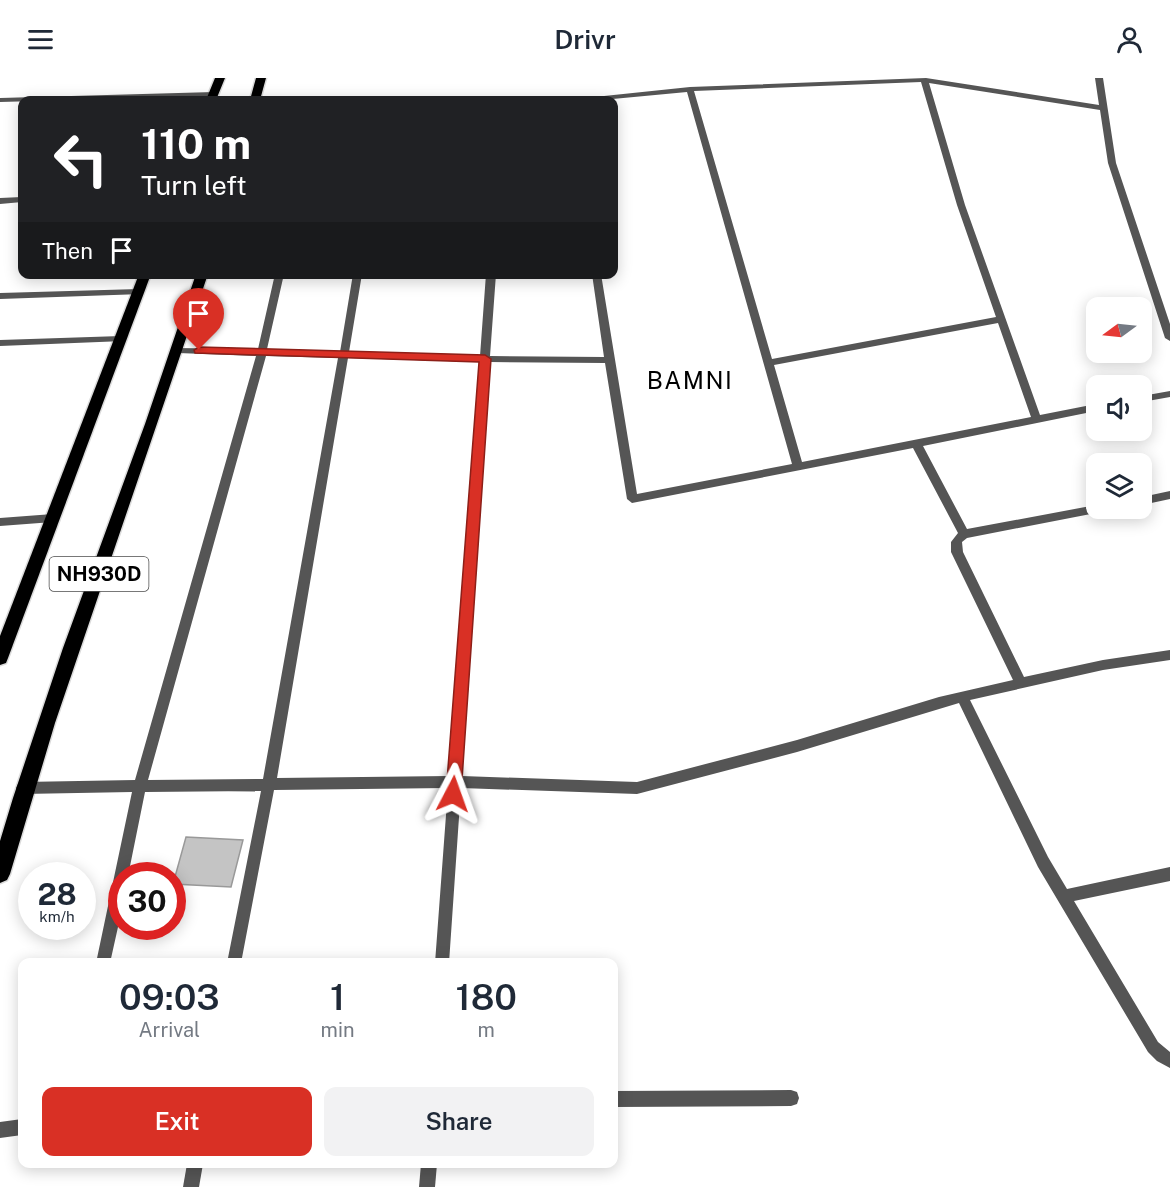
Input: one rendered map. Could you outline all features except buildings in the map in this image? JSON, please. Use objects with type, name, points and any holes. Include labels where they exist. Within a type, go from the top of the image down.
[{"type":"highway","points":[[213,96],[220,78]]},
{"type":"highway","points":[[256,96],[261,78]]},
{"type":"highway","name":"NH930D","points":[[0,658],[144,279]]},
{"type":"highway","name":"NH930D","points":[[0,874],[23,788],[178,350],[200,279]]},
{"type":"street","points":[[1099,78],[1112,164],[1170,338]]},
{"type":"street","points":[[618,97],[690,89],[924,80],[1104,108]]},
{"type":"street","points":[[924,80],[961,205],[1037,420]]},
{"type":"street","points":[[690,89],[798,466]]},
{"type":"street","points":[[0,100],[18,100]]},
{"type":"street","points":[[0,201],[18,201]]},
{"type":"street","points":[[104,958],[140,786],[262,352],[279,279]]},
{"type":"street","points":[[235,958],[269,784],[357,279]]},
{"type":"street","points":[[442,958],[491,279]]},
{"type":"street","points":[[597,279],[632,499],[1086,410]]},
{"type":"street","points":[[0,296],[139,292]]},
{"type":"street","points":[[769,363],[1002,320]]},
{"type":"street","points":[[0,343],[121,339]]},
{"type":"street","points":[[178,350],[485,359],[610,360]]},
{"type":"street","points":[[1152,397],[1170,394]]},
{"type":"street","points":[[916,443],[964,534]]},
{"type":"street","points":[[1152,499],[1170,495]]},
{"type":"street","points":[[1021,683],[957,552],[958,538],[964,534],[1086,511]]},
{"type":"street","points":[[0,522],[53,518]]},
{"type":"street","points":[[23,788],[454,782],[637,788],[797,746],[962,696],[1102,665],[1170,655]]},
{"type":"street","points":[[962,696],[1043,862],[1153,1047],[1170,1060]]},
{"type":"street","points":[[1063,897],[1170,874]]},
{"type":"street","points":[[618,1099],[791,1098]]},
{"type":"street","points":[[0,1130],[18,1128]]},
{"type":"street","points":[[191,1187],[194,1168]]},
{"type":"street","points":[[427,1187],[429,1168]]},
{"type":"district","name":"BAMNI","points":[[690,380]]},
{"type":"route","points":[[199,350],[485,359],[453,794]]}]
